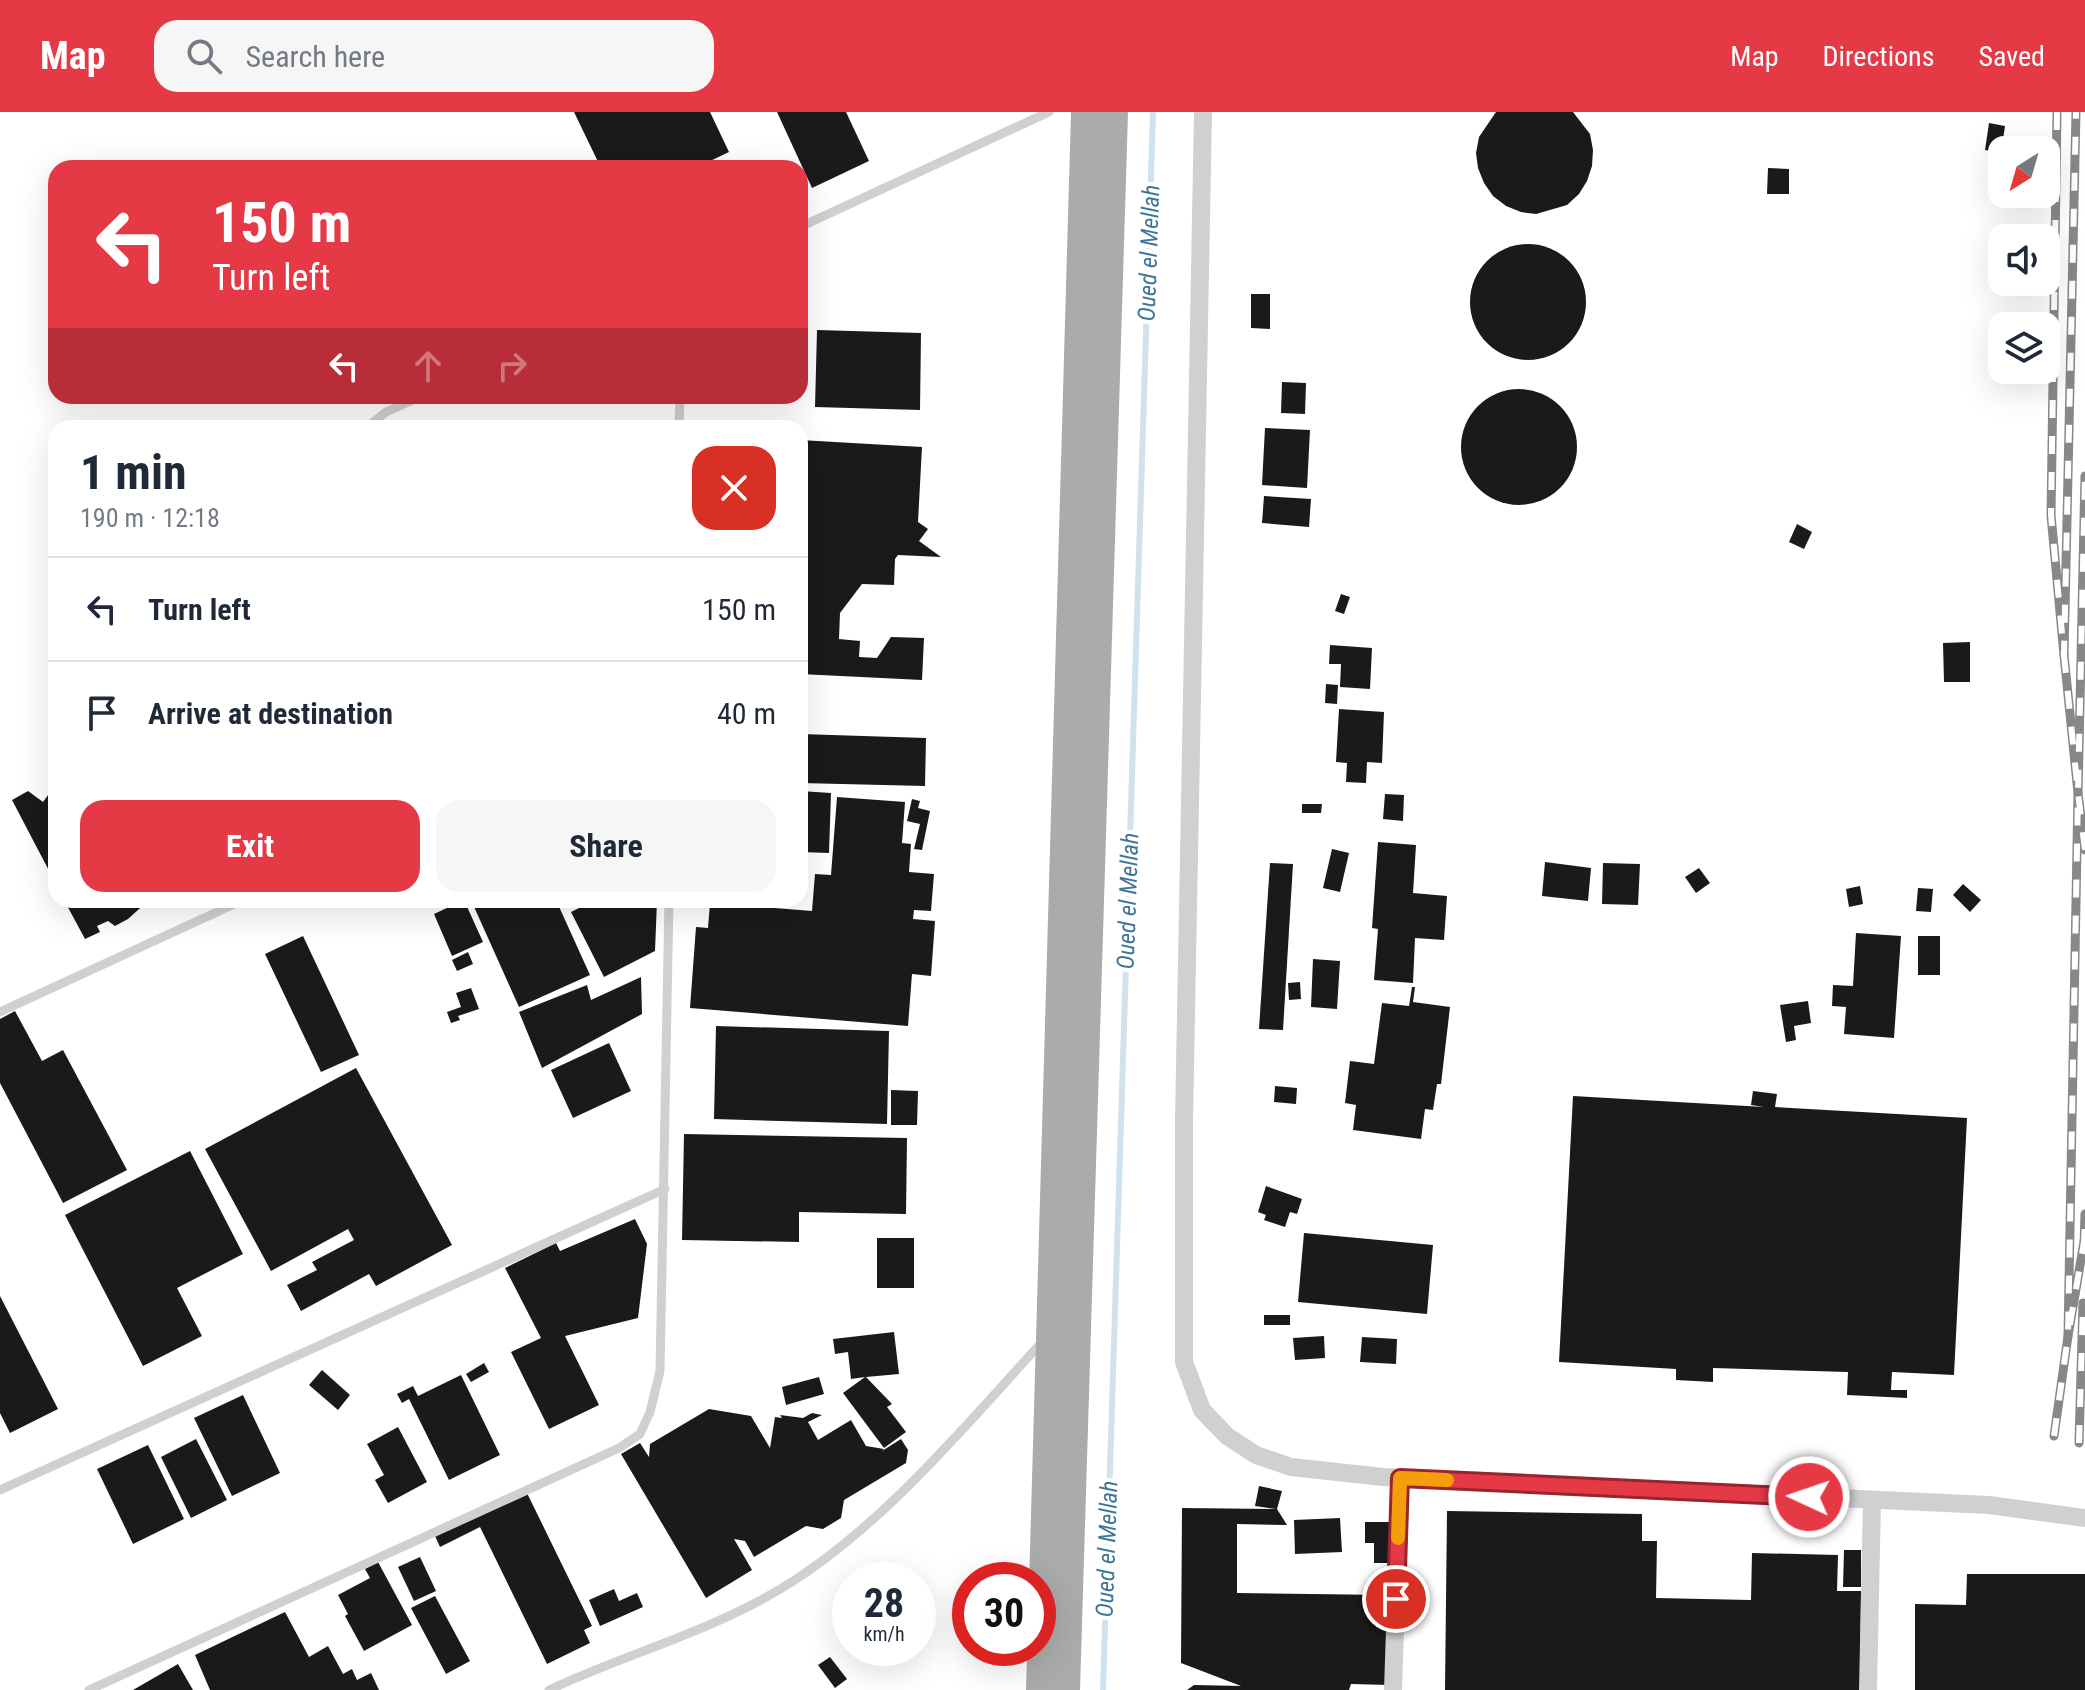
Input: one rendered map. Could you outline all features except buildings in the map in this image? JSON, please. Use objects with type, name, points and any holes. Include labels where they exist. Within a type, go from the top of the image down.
[{"type":"main road","points":[[1041,1690],[1086,112]]},
{"type":"main road","points":[[1065,1690],[1113,112]]},
{"type":"street","points":[[1203,112],[1184,1105],[1184,1362],[1202,1410],[1227,1436],[1256,1455],[1291,1467],[1400,1478],[1989,1505],[2085,1518]]},
{"type":"street","points":[[1393,1690],[1400,1478]]},
{"type":"street","points":[[1868,1690],[1872,1500]]},
{"type":"lane","points":[[808,223],[1049,112]]},
{"type":"lane","points":[[376,420],[404,404]]},
{"type":"lane","points":[[0,1012],[226,908]]},
{"type":"lane","points":[[89,1690],[594,1460],[640,1434],[650,1412],[660,1371],[669,908]]},
{"type":"lane","points":[[0,1490],[665,1189]]},
{"type":"lane","points":[[549,1690],[600,1666],[716,1624],[783,1588],[837,1552],[930,1464],[1052,1331]]},
{"type":"waterway","name":"Oued el Mellah","points":[[1103,1690],[1153,112]]},
{"type":"railway","points":[[2057,112],[2051,515],[2064,655],[2076,112]]},
{"type":"railway","points":[[2064,655],[2078,793],[2085,476]]},
{"type":"railway","points":[[2085,850],[2078,793],[2068,1336],[2085,1236]]},
{"type":"railway","points":[[2084,1247],[2085,1214]]},
{"type":"railway","points":[[2079,1443],[2083,1303]]},
{"type":"railway","points":[[2054,1436],[2068,1336]]},
{"type":"slow traffic","points":[[1398,1538],[1400,1478],[1447,1480]]},
{"type":"route","points":[[1396,1599],[1400,1478],[1809,1497]]}]
